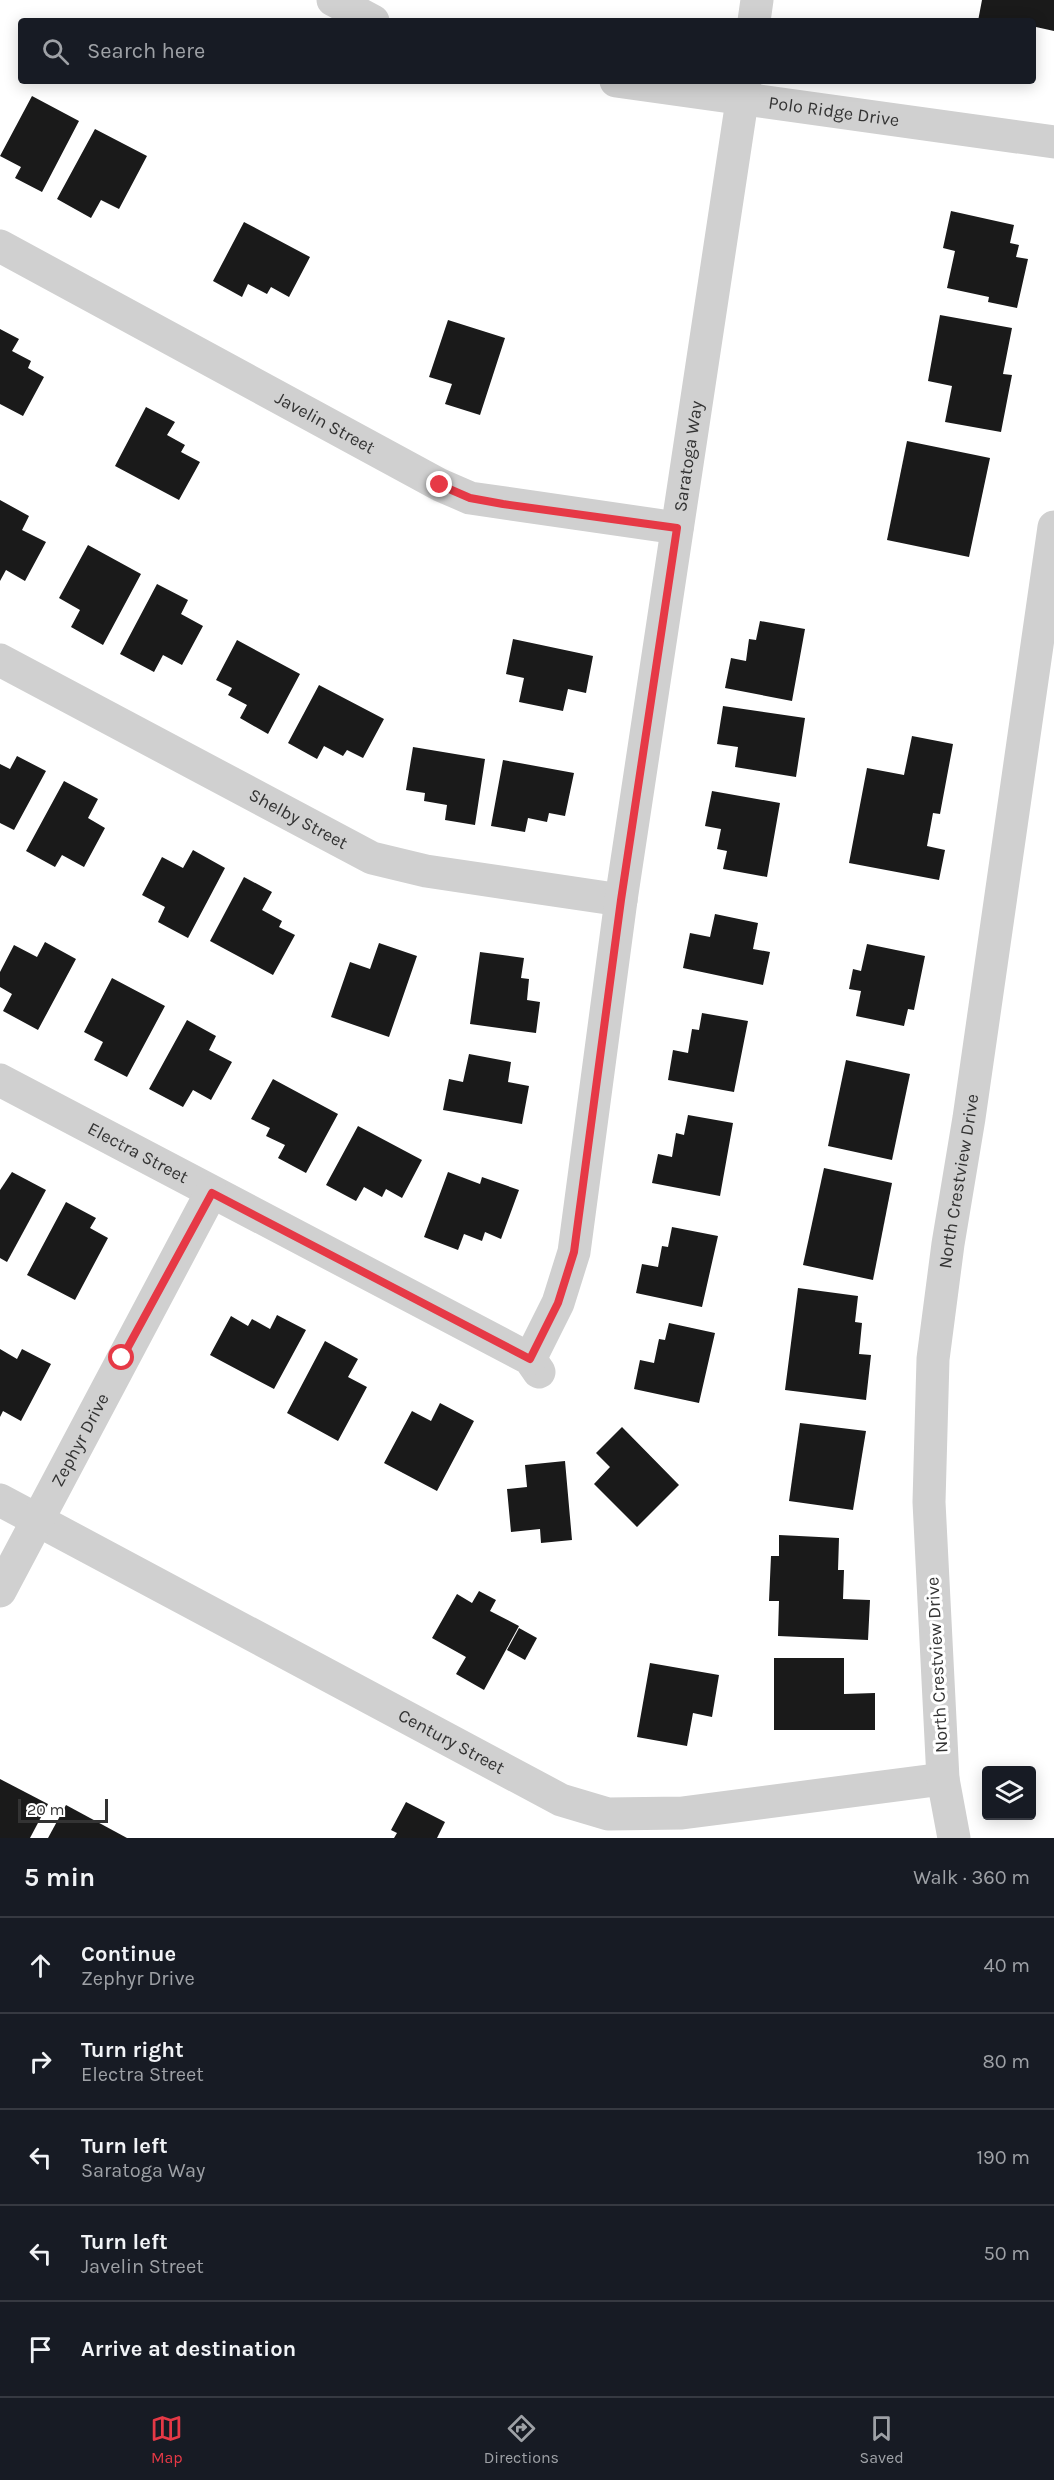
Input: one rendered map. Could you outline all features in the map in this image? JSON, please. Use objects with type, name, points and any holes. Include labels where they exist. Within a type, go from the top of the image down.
[{"type":"street","points":[[333,0],[367,18]]},
{"type":"street","points":[[755,18],[758,0]]},
{"type":"street","name":"Polo Ridge Drive","points":[[658,84],[743,90],[1054,142]]},
{"type":"street","name":"Saratoga Way","points":[[535,1366],[574,1252],[621,900],[743,90]]},
{"type":"street","name":"Javelin Street","points":[[0,246],[440,485],[470,498],[677,528]]},
{"type":"street","name":"North Crestview Drive","points":[[954,1838],[943,1779],[929,1502],[933,1359],[1054,527]]},
{"type":"street","name":"Shelby Street","points":[[0,660],[372,858],[426,871],[621,900]]},
{"type":"street","name":"Electra Street","points":[[0,1080],[535,1366]]},
{"type":"street","name":"Zephyr Drive","points":[[0,1591],[39,1521],[122,1358],[212,1193]]},
{"type":"street","name":"Century Street","points":[[0,1500],[561,1800],[608,1814],[682,1813],[943,1779]]},
{"type":"building","points":[[982,0],[1054,0],[1054,31],[1036,27],[1036,18],[979,18]]},
{"type":"building","points":[[32,96],[79,121],[42,192],[15,178],[21,167],[0,156]]},
{"type":"building","points":[[95,129],[147,156],[119,209],[101,200],[91,218],[57,199]]},
{"type":"building","points":[[951,211],[1014,225],[1010,243],[1019,245],[1016,257],[1028,259],[1017,308],[988,302],[989,297],[947,288],[955,251],[943,248]]},
{"type":"building","points":[[244,222],[310,257],[289,297],[271,287],[267,294],[248,284],[242,297],[213,281]]},
{"type":"building","points":[[940,315],[1012,328],[1003,374],[1012,375],[1001,432],[945,422],[952,386],[928,381]]},
{"type":"building","points":[[448,320],[505,338],[480,415],[445,404],[452,384],[429,377]]},
{"type":"building","points":[[0,329],[19,339],[12,351],[31,361],[28,368],[44,377],[23,416],[0,404]]},
{"type":"building","points":[[146,407],[175,422],[167,435],[185,445],[181,452],[200,462],[179,500],[115,466]]},
{"type":"building","points":[[907,441],[990,458],[969,557],[887,540]]},
{"type":"building","points":[[0,500],[29,516],[22,530],[46,542],[25,581],[6,570],[0,581]]},
{"type":"building","points":[[88,545],[141,574],[103,645],[71,627],[80,610],[59,598]]},
{"type":"building","points":[[157,584],[188,600],[181,614],[203,626],[182,665],[163,655],[154,672],[120,654]]},
{"type":"building","points":[[760,621],[805,629],[792,701],[725,688],[731,658],[746,661],[749,639],[756,640]]},
{"type":"building","points":[[513,639],[593,656],[586,693],[568,689],[563,711],[519,702],[524,678],[506,674]]},
{"type":"building","points":[[237,640],[300,674],[268,734],[240,718],[247,705],[228,695],[232,688],[216,680]]},
{"type":"building","points":[[319,685],[384,719],[363,758],[347,750],[343,756],[324,746],[317,759],[288,743]]},
{"type":"building","points":[[723,706],[805,718],[796,777],[735,767],[738,747],[717,744]]},
{"type":"building","points":[[912,736],[953,744],[940,814],[933,813],[927,846],[945,850],[939,880],[849,863],[867,768],[904,775]]},
{"type":"building","points":[[413,747],[485,759],[475,825],[445,820],[447,805],[424,801],[425,793],[406,790]]},
{"type":"building","points":[[17,756],[46,771],[14,830],[0,823],[0,764],[10,769]]},
{"type":"building","points":[[503,760],[574,773],[565,816],[549,813],[547,822],[528,818],[525,832],[491,826]]},
{"type":"building","points":[[64,781],[98,799],[88,818],[105,828],[84,867],[62,855],[55,867],[26,851]]},
{"type":"building","points":[[712,791],[780,803],[767,877],[723,869],[727,851],[717,849],[721,829],[705,826]]},
{"type":"building","points":[[193,850],[225,868],[188,938],[158,922],[165,907],[142,895],[162,857],[183,868]]},
{"type":"building","points":[[244,877],[272,892],[262,910],[282,921],[279,927],[295,935],[273,975],[210,941]]},
{"type":"building","points":[[715,914],[758,923],[753,949],[770,952],[763,985],[683,968],[690,933],[710,937]]},
{"type":"building","points":[[45,942],[76,959],[38,1030],[3,1011],[12,994],[0,987],[0,972],[14,945],[37,957]]},
{"type":"building","points":[[379,943],[417,956],[389,1037],[331,1017],[350,962],[370,969]]},
{"type":"building","points":[[867,944],[925,956],[914,1010],[908,1009],[904,1026],[856,1016],[861,991],[849,989],[853,969],[861,971]]},
{"type":"building","points":[[480,952],[524,958],[521,978],[529,979],[527,1000],[540,1002],[536,1033],[470,1024]]},
{"type":"building","points":[[112,978],[165,1006],[127,1077],[94,1060],[103,1042],[84,1032]]},
{"type":"building","points":[[702,1013],[748,1021],[734,1092],[668,1080],[673,1050],[688,1053],[692,1029],[699,1030]]},
{"type":"building","points":[[187,1020],[216,1036],[209,1050],[232,1062],[211,1100],[193,1090],[183,1107],[149,1089]]},
{"type":"building","points":[[469,1054],[511,1062],[508,1082],[529,1086],[522,1124],[443,1110],[449,1079],[463,1082]]},
{"type":"building","points":[[846,1060],[910,1074],[892,1160],[828,1146]]},
{"type":"building","points":[[273,1079],[338,1114],[306,1173],[278,1158],[285,1145],[266,1136],[270,1128],[251,1119]]},
{"type":"building","points":[[688,1115],[733,1123],[720,1196],[652,1183],[658,1154],[672,1157],[676,1133],[684,1135]]},
{"type":"building","points":[[358,1126],[422,1160],[402,1198],[386,1189],[382,1197],[364,1187],[356,1201],[326,1185]]},
{"type":"building","points":[[824,1168],[892,1183],[873,1280],[803,1265]]},
{"type":"building","points":[[12,1172],[46,1190],[7,1262],[0,1258],[0,1190]]},
{"type":"building","points":[[448,1172],[480,1184],[482,1177],[519,1190],[501,1239],[485,1232],[482,1241],[464,1234],[458,1250],[424,1237]]},
{"type":"building","points":[[66,1202],[96,1218],[90,1228],[108,1238],[75,1300],[27,1275]]},
{"type":"building","points":[[672,1227],[718,1236],[702,1307],[636,1293],[642,1264],[658,1267],[662,1246],[668,1247]]},
{"type":"building","points":[[798,1288],[858,1296],[855,1322],[862,1323],[859,1354],[871,1355],[866,1400],[785,1390]]},
{"type":"building","points":[[277,1315],[306,1330],[274,1389],[210,1355],[231,1316],[248,1326],[252,1319],[270,1329]]},
{"type":"building","points":[[669,1323],[715,1333],[699,1403],[634,1389],[640,1360],[654,1363],[659,1339],[665,1340]]},
{"type":"building","points":[[325,1341],[358,1359],[348,1377],[367,1387],[338,1441],[287,1413]]},
{"type":"building","points":[[0,1349],[17,1359],[22,1349],[51,1364],[21,1421],[3,1411],[0,1417]]},
{"type":"building","points":[[440,1403],[474,1421],[437,1491],[384,1463],[412,1411],[431,1421]]},
{"type":"building","points":[[800,1423],[866,1431],[853,1510],[789,1501]]},
{"type":"building","points":[[622,1427],[679,1485],[637,1527],[594,1484],[610,1467],[596,1453]]},
{"type":"building","points":[[565,1461],[572,1540],[541,1543],[540,1529],[511,1532],[507,1489],[527,1487],[525,1465]]},
{"type":"building","points":[[779,1535],[839,1538],[838,1570],[844,1570],[843,1599],[870,1600],[868,1640],[778,1636],[779,1601],[769,1601],[771,1556],[779,1556]]},
{"type":"building","points":[[479,1591],[496,1600],[490,1611],[519,1626],[484,1690],[456,1674],[466,1657],[432,1638],[457,1594],[472,1603]]},
{"type":"building","points":[[519,1628],[537,1638],[525,1660],[507,1650]]},
{"type":"building","points":[[774,1658],[844,1658],[844,1694],[875,1693],[875,1730],[774,1730]]},
{"type":"building","points":[[650,1663],[719,1675],[712,1717],[693,1713],[687,1746],[637,1737]]},
{"type":"building","points":[[0,1779],[48,1804],[30,1838],[0,1838]]},
{"type":"building","points":[[406,1802],[445,1822],[437,1838],[394,1838],[397,1833],[391,1830]]},
{"type":"building","points":[[66,1805],[127,1838],[48,1838]]},
{"type":"route","points":[[122,1358],[212,1193],[530,1359],[558,1303],[574,1252],[621,900],[677,528],[503,504],[470,498],[440,485]]}]
